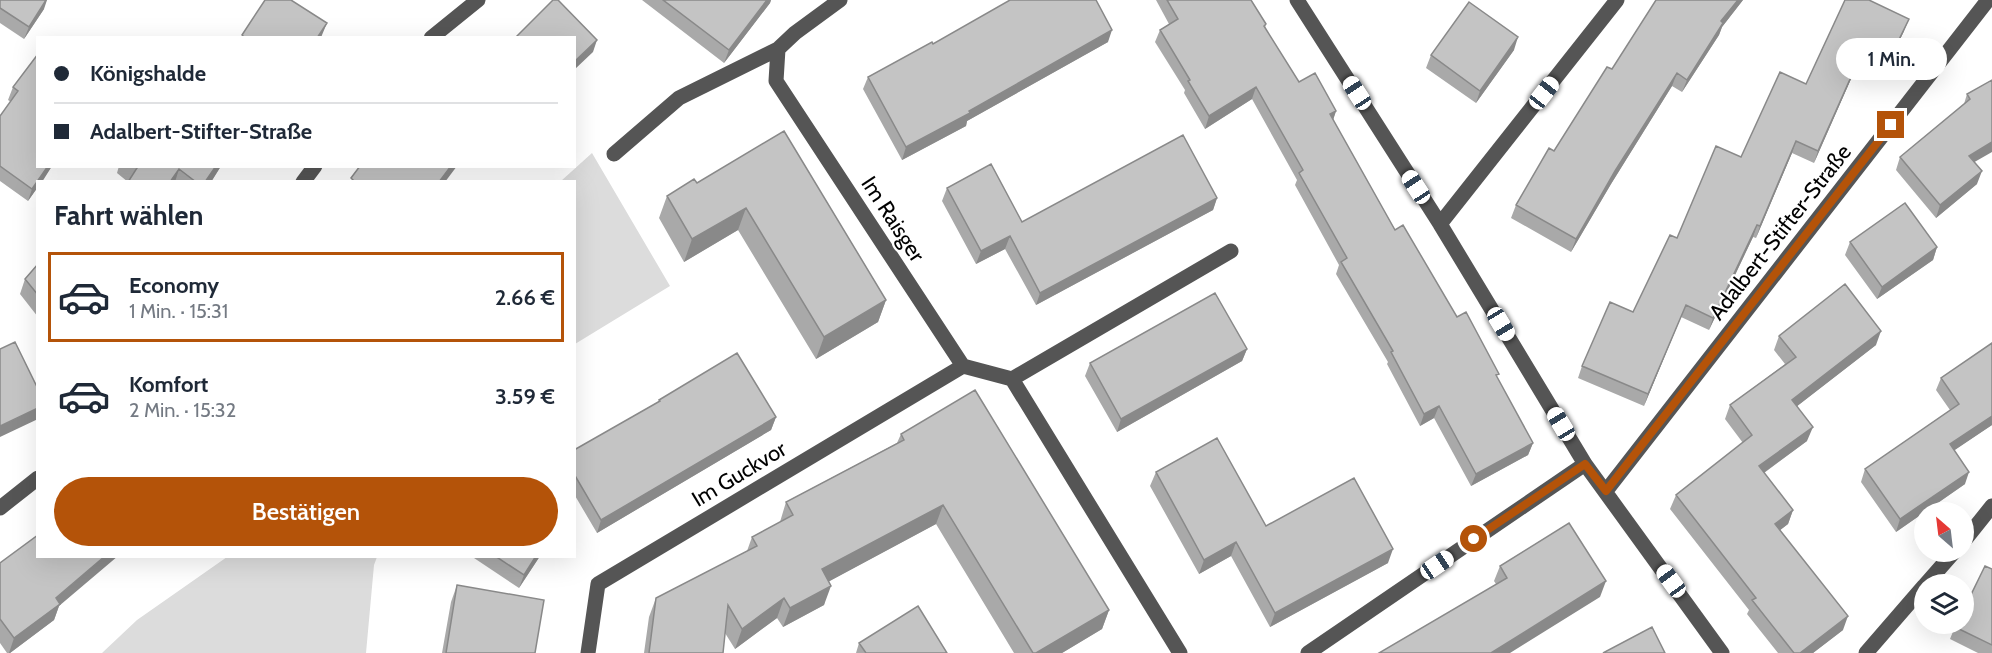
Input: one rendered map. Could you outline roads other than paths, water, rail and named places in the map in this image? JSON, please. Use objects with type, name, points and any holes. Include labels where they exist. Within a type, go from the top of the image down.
[{"type":"street","points":[[433,36],[478,0]]},
{"type":"street","points":[[614,154],[680,98],[778,49],[795,33],[840,0]]},
{"type":"street","points":[[1297,0],[1440,224],[1585,464],[1722,653]]},
{"type":"street","points":[[1440,224],[1617,0]]},
{"type":"street","name":"Adalbert-Stifter-Straße","points":[[1606,491],[1988,0]]},
{"type":"street","name":"Im Raisger","points":[[778,49],[776,81],[963,366]]},
{"type":"street","points":[[1012,379],[1231,251]]},
{"type":"street","points":[[963,366],[1012,379],[1180,653]]},
{"type":"street","name":"Im Guckvor","points":[[588,653],[598,584],[963,366]]},
{"type":"street","points":[[1308,653],[1585,464]]},
{"type":"street","points":[[0,508],[36,480]]},
{"type":"street","points":[[1974,534],[1987,525],[1992,506]]},
{"type":"street","points":[[1935,574],[1945,562]]},
{"type":"street","points":[[1866,653],[1914,598]]}]
